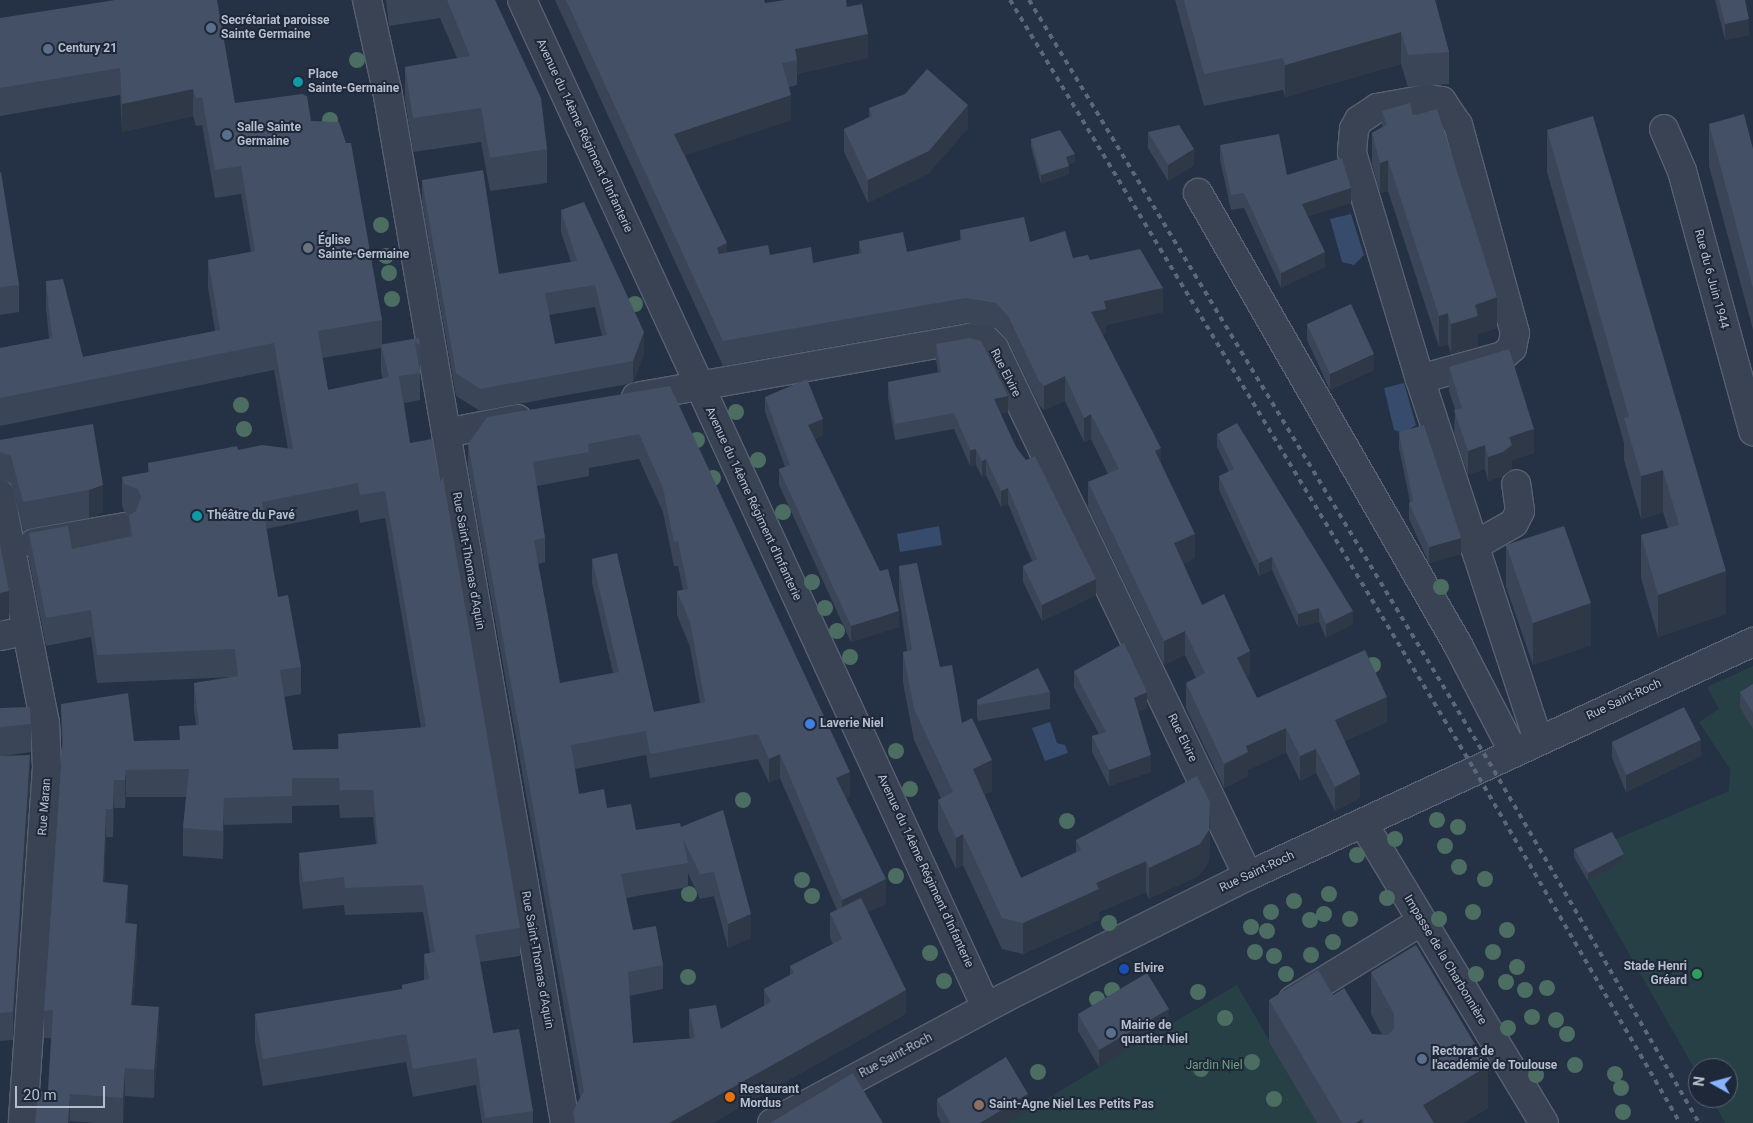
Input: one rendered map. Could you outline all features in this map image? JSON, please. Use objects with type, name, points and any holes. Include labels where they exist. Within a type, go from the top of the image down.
[{"type":"street","name":"Rue Saint-Thomas d'Aquin","points":[[367,0],[446,433],[565,1123]]},
{"type":"street","name":"Avenue du 14ème Régiment d'Infanterie","points":[[522,0],[698,386],[986,1007]]},
{"type":"street","points":[[1420,379],[1503,356],[1512,348],[1516,334],[1458,125],[1442,101],[1427,99],[1377,108],[1359,120],[1354,129],[1352,152],[1420,379],[1538,740]]},
{"type":"street","name":"Rue du 6 Juin 1944","points":[[1664,129],[1682,171],[1753,431]]},
{"type":"street","points":[[1198,193],[1458,645],[1513,751]]},
{"type":"street","name":"Rue Elvire","points":[[608,402],[985,339],[994,348],[1248,876]]},
{"type":"street","points":[[446,433],[541,415]]},
{"type":"street","points":[[1474,546],[1514,523],[1520,511],[1516,484]]},
{"type":"street","name":"Rue Maran","points":[[0,494],[10,548],[13,634],[45,723],[48,767],[23,1123]]},
{"type":"street","points":[[10,548],[126,527]]},
{"type":"street","name":"Rue Saint-Roch","points":[[772,1123],[986,1007],[1248,876],[1513,751],[1753,642]]},
{"type":"street","points":[[19,769],[48,767]]},
{"type":"street","name":"Impasse de la Charbonnière","points":[[1363,823],[1544,1123]]},
{"type":"street","points":[[1274,1011],[1422,921]]},
{"type":"street","points":[[1332,976],[1345,1000]]},
{"type":"green space","name":"Stade Henri Gréard","points":[[1753,666],[1753,1123],[1725,1123],[1717,1108],[1738,1108],[1738,1058],[1688,1058],[1574,857],[1729,791],[1730,769],[1699,722],[1719,709],[1707,687]]},
{"type":"green space","name":"Jardin Niel","points":[[1237,985],[1317,1123],[1007,1123],[1169,1025]]},
{"type":"water","points":[[1351,214],[1364,255],[1354,265],[1342,262],[1330,219]]},
{"type":"water","points":[[1404,383],[1416,425],[1403,433],[1394,430],[1384,388]]},
{"type":"water","points":[[939,526],[942,545],[900,552],[897,534]]},
{"type":"water","points":[[1050,722],[1057,743],[1065,745],[1068,753],[1045,761],[1032,728]]},
{"type":"building","points":[[115,0],[217,0],[235,103],[302,94],[307,96],[311,121],[339,122],[346,143],[351,143],[382,320],[318,331],[328,390],[389,377],[381,345],[419,338],[420,345],[415,342],[420,373],[399,376],[410,443],[432,439],[440,482],[443,477],[520,928],[475,935],[493,1033],[519,1029],[533,1111],[485,1118],[476,1058],[413,1069],[406,1034],[263,1059],[255,1014],[403,989],[402,985],[429,979],[424,954],[435,952],[423,885],[345,888],[344,877],[303,882],[299,853],[378,844],[373,790],[340,790],[339,778],[292,778],[292,796],[224,798],[223,831],[183,828],[189,769],[126,770],[125,780],[114,780],[113,809],[106,809],[103,882],[128,885],[125,923],[137,924],[131,1005],[159,1007],[154,1070],[125,1068],[123,1098],[70,1094],[68,1123],[35,1123],[39,1091],[48,1092],[53,1010],[44,1011],[63,741],[61,704],[128,693],[134,741],[180,740],[179,726],[199,725],[194,683],[238,676],[235,649],[97,655],[91,610],[46,618],[29,533],[68,526],[72,549],[132,536],[129,515],[136,511],[141,497],[138,489],[124,484],[122,477],[150,472],[148,463],[237,446],[238,450],[262,445],[293,449],[274,343],[0,398],[0,348],[52,338],[46,281],[63,279],[83,357],[220,330],[208,260],[255,251],[241,166],[215,170],[202,97],[196,98],[193,89],[122,104],[120,68],[0,88],[0,18]],"holes":[[[358,483],[360,495],[385,491],[426,727],[338,734],[339,749],[293,750],[280,670],[301,667],[288,595],[278,597],[262,502]]]},
{"type":"building","points":[[447,0],[495,0],[541,98],[547,149],[490,158],[481,108],[413,118],[405,67],[470,56]]},
{"type":"building","points":[[566,0],[764,0],[765,3],[785,0],[846,0],[847,7],[862,4],[868,34],[795,49],[797,60],[782,63],[791,95],[674,134],[727,243],[717,248],[719,254],[768,245],[770,255],[811,247],[813,263],[862,253],[859,241],[903,232],[907,252],[962,240],[960,230],[1024,217],[1030,242],[1065,231],[1073,258],[1088,255],[1090,260],[1140,249],[1163,288],[1104,301],[1106,309],[1091,312],[1161,448],[1155,451],[1195,534],[1174,543],[1202,605],[1224,594],[1250,651],[1237,658],[1257,698],[1365,650],[1387,697],[1335,720],[1360,774],[1335,787],[1316,749],[1300,756],[1286,728],[1246,746],[1248,752],[1224,764],[1186,683],[1205,673],[1185,631],[1164,641],[1088,482],[1119,469],[1091,414],[1084,418],[1065,376],[1044,386],[1039,381],[1008,316],[996,303],[966,298],[723,341]]},
{"type":"building","points":[[1184,0],[1435,0],[1449,52],[1408,55],[1401,32],[1285,65],[1283,58],[1204,74]]},
{"type":"building","points":[[1719,0],[1745,0],[1749,19],[1725,24]]},
{"type":"building","points":[[927,69],[968,105],[929,151],[868,180],[844,129],[872,116],[869,108],[905,94]]},
{"type":"building","points":[[1410,103],[1413,116],[1437,109],[1497,297],[1475,305],[1478,316],[1451,324],[1448,313],[1439,316],[1388,160],[1380,163],[1372,133],[1387,125],[1382,111]]},
{"type":"building","points":[[1744,114],[1753,149],[1753,288],[1709,124]]},
{"type":"building","points":[[1593,116],[1726,571],[1658,595],[1641,535],[1679,525],[1663,470],[1641,476],[1624,418],[1629,417],[1547,130]]},
{"type":"building","points":[[1179,125],[1194,149],[1168,165],[1148,132]]},
{"type":"building","points":[[1060,130],[1075,154],[1066,157],[1069,166],[1041,175],[1031,139]]},
{"type":"building","points":[[1279,134],[1287,175],[1342,158],[1351,188],[1302,204],[1325,252],[1281,273],[1244,193],[1231,195],[1220,145]]},
{"type":"building","points":[[483,170],[499,274],[577,261],[561,210],[584,202],[644,332],[633,361],[480,389],[456,373],[422,180]],"holes":[[[595,285],[607,335],[555,344],[545,293]]]},
{"type":"building","points":[[0,173],[19,285],[0,287]]},
{"type":"building","points":[[1351,304],[1374,354],[1330,374],[1307,324]]},
{"type":"building","points":[[970,338],[981,341],[1008,396],[994,399],[1016,447],[1026,460],[1035,456],[1096,579],[1042,605],[1023,566],[1037,559],[1008,488],[1001,491],[986,459],[982,461],[976,449],[970,450],[954,413],[895,424],[888,382],[941,372],[936,344]]},
{"type":"building","points":[[1509,349],[1534,429],[1509,437],[1512,445],[1503,452],[1488,457],[1485,445],[1468,451],[1454,410],[1462,408],[1449,367]]},
{"type":"building","points":[[807,379],[823,419],[808,425],[880,571],[888,569],[899,611],[851,626],[779,469],[790,465],[765,397]]},
{"type":"building","points":[[670,386],[850,772],[836,778],[886,879],[842,900],[780,754],[769,759],[758,734],[650,754],[646,731],[571,745],[579,794],[604,789],[607,808],[631,804],[636,830],[680,823],[681,827],[723,810],[751,914],[728,924],[714,872],[700,874],[683,839],[688,863],[621,874],[633,930],[656,926],[663,965],[628,972],[633,1043],[695,1038],[689,1009],[716,1005],[721,1029],[771,1002],[764,989],[794,973],[790,966],[842,939],[830,913],[861,898],[906,990],[669,1123],[575,1123],[573,1111],[584,1091],[468,444],[487,417]],"holes":[[[639,434],[663,488],[674,542],[678,541],[688,589],[677,591],[690,622],[705,702],[654,712],[617,553],[592,559],[619,672],[560,683],[534,540],[545,538],[533,462],[589,452],[588,444]]]},
{"type":"building","points":[[1237,423],[1353,611],[1326,624],[1319,608],[1298,614],[1272,557],[1259,563],[1219,476],[1234,469],[1217,434]]},
{"type":"building","points":[[93,424],[103,485],[89,490],[23,502],[11,456],[0,452],[0,440]]},
{"type":"building","points":[[1424,425],[1461,538],[1429,547],[1409,503],[1413,501],[1399,432]]},
{"type":"building","points":[[1564,526],[1591,603],[1533,623],[1506,545]]},
{"type":"building","points":[[0,543],[9,591],[0,593]]},
{"type":"building","points":[[917,563],[940,667],[952,665],[962,723],[972,718],[992,760],[973,769],[1021,878],[1081,850],[1076,840],[1197,776],[1210,802],[1209,830],[1200,844],[1149,868],[1146,861],[1096,883],[1099,889],[1023,923],[1002,918],[963,834],[956,838],[938,800],[953,792],[914,709],[903,652],[912,650],[899,566]]},
{"type":"building","points":[[1124,643],[1147,692],[1134,698],[1151,755],[1109,770],[1092,736],[1106,732],[1074,671]]},
{"type":"building","points":[[1038,668],[1050,692],[978,705],[977,700]]},
{"type":"building","points":[[1753,684],[1753,713],[1740,692]]},
{"type":"building","points":[[30,707],[31,724],[0,727],[0,708]]},
{"type":"building","points":[[1684,707],[1701,740],[1626,775],[1612,742]]},
{"type":"building","points":[[30,755],[13,1012],[0,1013],[0,756]]},
{"type":"building","points":[[1612,832],[1624,854],[1588,873],[1574,849]]},
{"type":"building","points":[[1416,945],[1488,1066],[1423,1105],[1434,1123],[1364,1123],[1362,1119],[1356,1123],[1342,1123],[1269,1000],[1318,970],[1333,995],[1344,988],[1372,1034],[1387,1035],[1394,1029],[1394,1014],[1371,972]]},
{"type":"building","points":[[1147,973],[1169,1009],[1099,1050],[1078,1014]]},
{"type":"building","points":[[1006,1057],[1028,1094],[980,1123],[950,1123],[937,1099]]},
{"type":"building","points":[[853,1073],[883,1123],[770,1123]]},
{"type":"railway","points":[[1010,0],[1474,769],[1680,1123]]},
{"type":"railway","points":[[1029,0],[1489,762],[1699,1123]]},
{"type":"place","name":"Secrétariat paroisse Sainte Germaine","points":[[211,28]]},
{"type":"place","name":"Century 21","points":[[48,49]]},
{"type":"place","name":"Place Sainte-Germaine","points":[[298,82]]},
{"type":"place","name":"Salle Sainte Germaine","points":[[227,135]]},
{"type":"place","name":"Église Sainte-Germaine","points":[[308,248]]},
{"type":"place","name":"Théâtre du Pavé","points":[[197,516]]},
{"type":"place","name":"Laverie Niel","points":[[810,724]]},
{"type":"place","name":"Elvire","points":[[1124,969]]},
{"type":"place","name":"Stade Henri Gréard","points":[[1697,974]]},
{"type":"place","name":"Mairie de quartier Niel","points":[[1111,1033]]},
{"type":"place","name":"Rectorat de l'académie de Toulouse","points":[[1422,1059]]},
{"type":"place","name":"Restaurant Mordus","points":[[730,1097]]},
{"type":"place","name":"Saint-Agne Niel Les Petits Pas","points":[[979,1105]]}]
